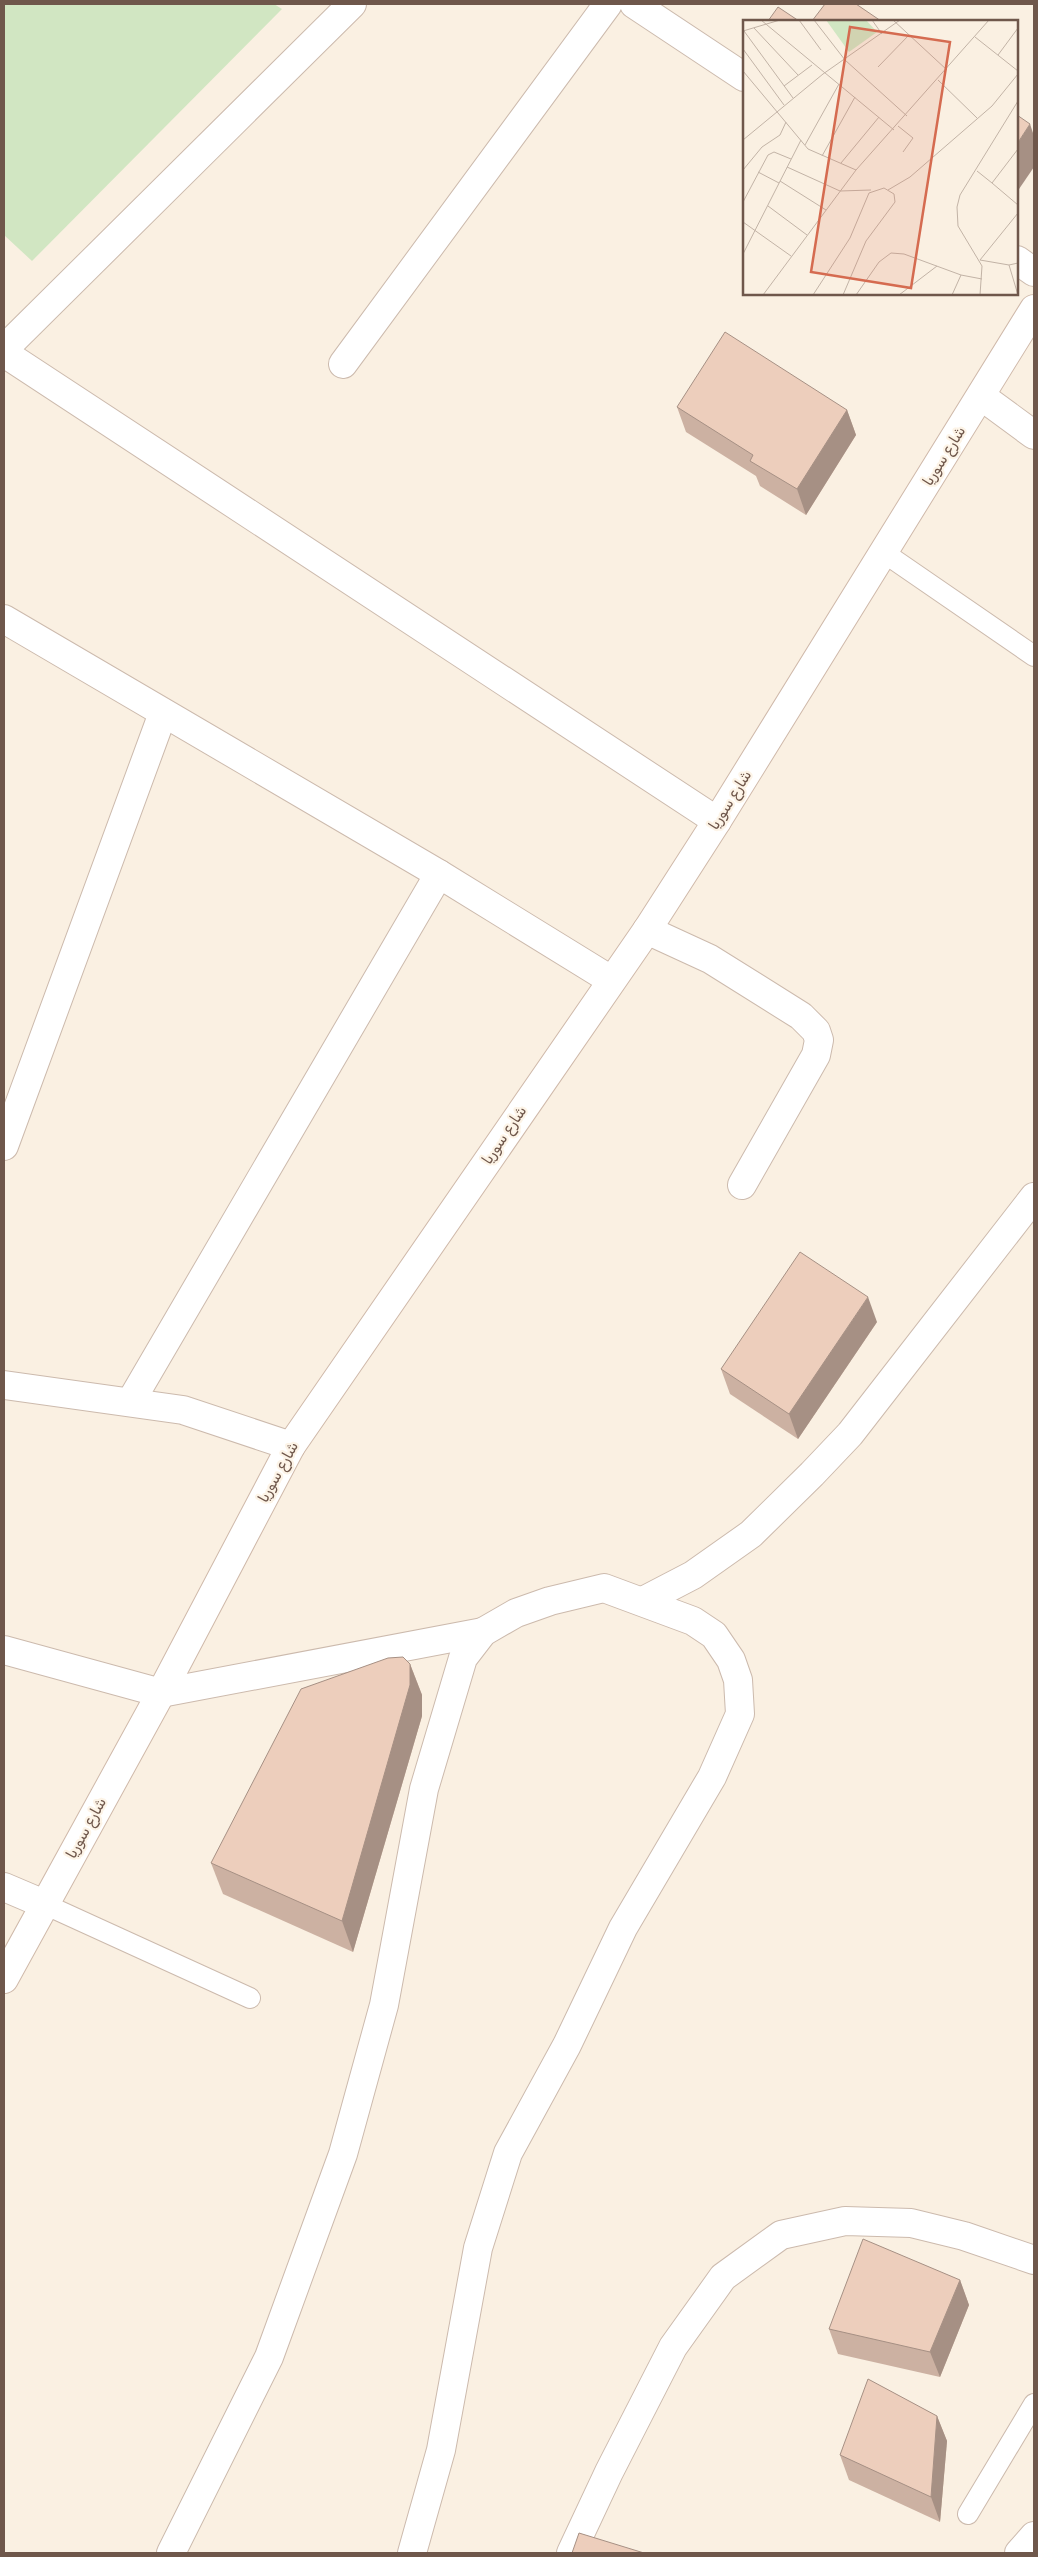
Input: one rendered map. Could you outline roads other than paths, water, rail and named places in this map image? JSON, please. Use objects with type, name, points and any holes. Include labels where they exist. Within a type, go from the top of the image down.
[{"type":"street","points":[[343,364],[608,4]]},
{"type":"street","points":[[634,4],[743,76]]},
{"type":"street","points":[[336,9],[4,351],[717,821]]},
{"type":"street","points":[[1018,261],[1034,272]]},
{"type":"street","name":"شارع سوريا","points":[[4,1979],[161,1693],[291,1446],[647,930],[717,821],[1034,309]]},
{"type":"street","points":[[980,396],[1034,435]]},
{"type":"street","points":[[4,620],[440,874],[611,980]]},
{"type":"street","points":[[4,1146],[163,713]]},
{"type":"street","points":[[131,1401],[440,874]]},
{"type":"street","points":[[647,930],[710,959],[801,1016],[816,1031],[819,1040],[816,1055],[742,1185]]},
{"type":"street","points":[[643,1601],[693,1575],[751,1534],[812,1474],[850,1434],[1034,1197]]},
{"type":"street","points":[[4,1385],[69,1395],[131,1401],[183,1410],[291,1446]]},
{"type":"street","points":[[4,1650],[161,1693],[483,1632],[516,1613],[550,1601],[604,1588],[693,1621],[714,1635],[731,1660],[738,1680],[740,1714],[712,1777],[623,1928],[567,2045],[508,2153],[478,2248],[441,2450],[412,2553]]},
{"type":"street","points":[[170,2553],[269,2357],[343,2154],[384,2005],[424,1789],[463,1658],[483,1632]]},
{"type":"street","points":[[4,1887],[44,1904]]},
{"type":"street","points":[[571,2553],[609,2472],[673,2347],[724,2277],[781,2235],[845,2221],[912,2223],[964,2236],[1034,2260]]},
{"type":"street","points":[[1019,2553],[1034,2536]]},
{"type":"lane","points":[[884,552],[1034,656]]},
{"type":"lane","points":[[44,1904],[250,1998]]},
{"type":"lane","points":[[968,2514],[1034,2404]]}]
